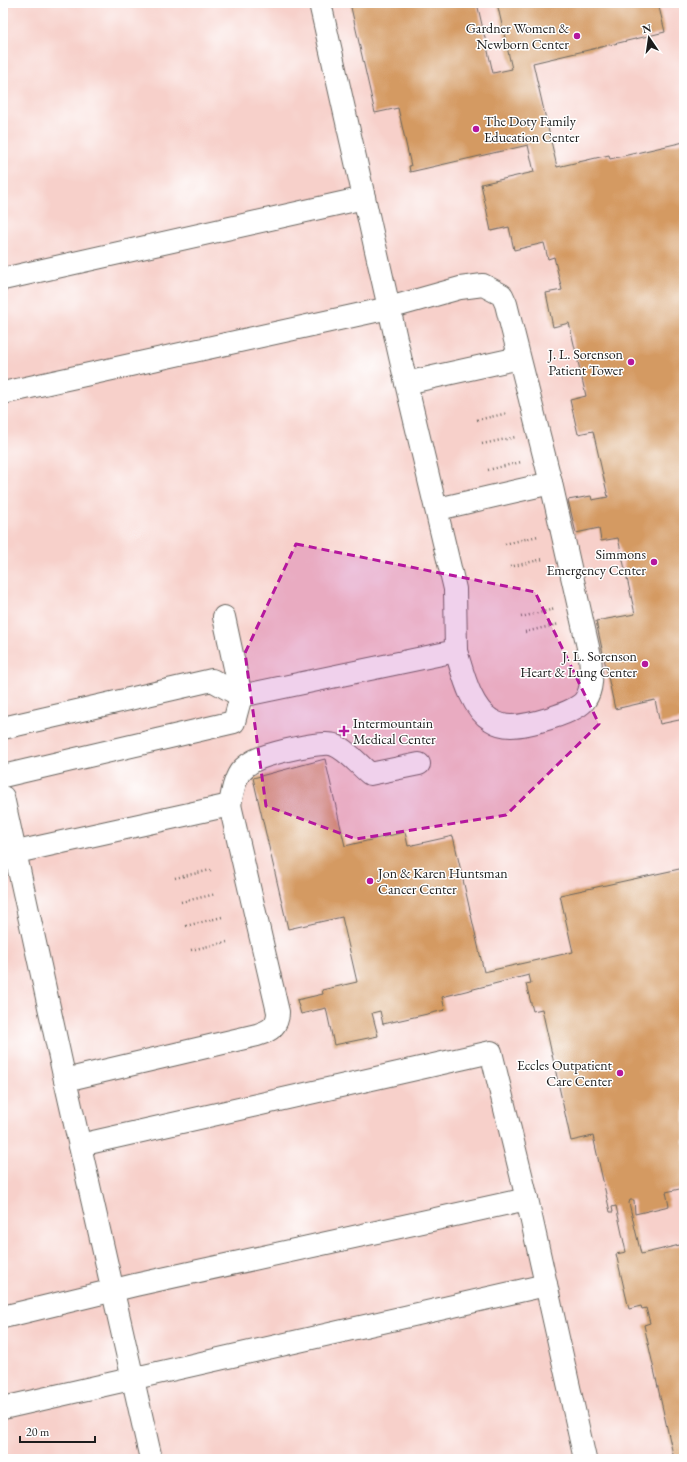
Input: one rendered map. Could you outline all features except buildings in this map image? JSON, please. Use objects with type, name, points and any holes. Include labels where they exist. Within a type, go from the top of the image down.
[{"type":"lane","points":[[3,393],[389,308],[460,288],[483,285],[502,295],[506,304],[551,483],[590,656],[592,684],[585,701],[578,707],[565,713],[513,726],[500,725],[480,711],[456,651],[456,589],[438,509],[406,383],[389,308],[364,198],[320,3]]},
{"type":"lane","points":[[3,279],[364,198]]},
{"type":"lane","points":[[406,383],[519,358]]},
{"type":"lane","points":[[438,509],[551,483]]},
{"type":"lane","points":[[3,776],[234,722],[241,696],[224,617]]},
{"type":"lane","points":[[3,728],[212,680],[241,696],[456,651]]},
{"type":"lane","points":[[65,1080],[257,1036],[273,1028],[278,1021],[278,1012],[230,804],[240,773],[248,764],[270,755],[328,743],[336,745],[370,774],[418,764]]},
{"type":"lane","points":[[3,797],[9,854],[65,1080],[151,1459]]},
{"type":"lane","points":[[9,854],[230,804]]},
{"type":"lane","points":[[80,1145],[491,1052],[527,1199],[585,1459]]},
{"type":"lane","points":[[3,1317],[113,1290],[527,1199]]},
{"type":"lane","points":[[3,1408],[546,1285]]},
{"type":"path","points":[[477,420],[515,412]]},
{"type":"path","points":[[482,444],[520,436]]},
{"type":"path","points":[[488,470],[526,461]]},
{"type":"path","points":[[505,544],[542,535]]},
{"type":"path","points":[[510,567],[548,558]]},
{"type":"path","points":[[521,617],[559,608]]},
{"type":"path","points":[[525,632],[562,624]]},
{"type":"path","points":[[175,878],[211,870]]},
{"type":"path","points":[[180,902],[216,894]]},
{"type":"path","points":[[186,926],[222,917]]},
{"type":"path","points":[[192,950],[227,942]]},
{"type":"highlighted area","points":[[296,544],[443,573],[535,592],[599,724],[506,815],[356,839],[266,806],[245,653]]},
{"type":"shaded area","name":"Intermountain Medical Center","points":[[3,3],[684,3],[684,1459],[3,1459]]},
{"type":"place","name":"Gardner Women & Newborn Center","points":[[577,36]]},
{"type":"place","name":"The Doty Family Education Center","points":[[476,129]]},
{"type":"place","name":"J. L. Sorenson Patient Tower","points":[[631,362]]},
{"type":"place","name":"Simmons Emergency Center","points":[[654,562]]},
{"type":"place","name":"J. L. Sorenson Heart & Lung Center","points":[[645,664]]},
{"type":"place","name":"Intermountain Medical Center","points":[[344,731]]},
{"type":"place","name":"Jon & Karen Huntsman Cancer Center","points":[[370,881]]},
{"type":"place","name":"Eccles Outpatient Care Center","points":[[620,1073]]}]
